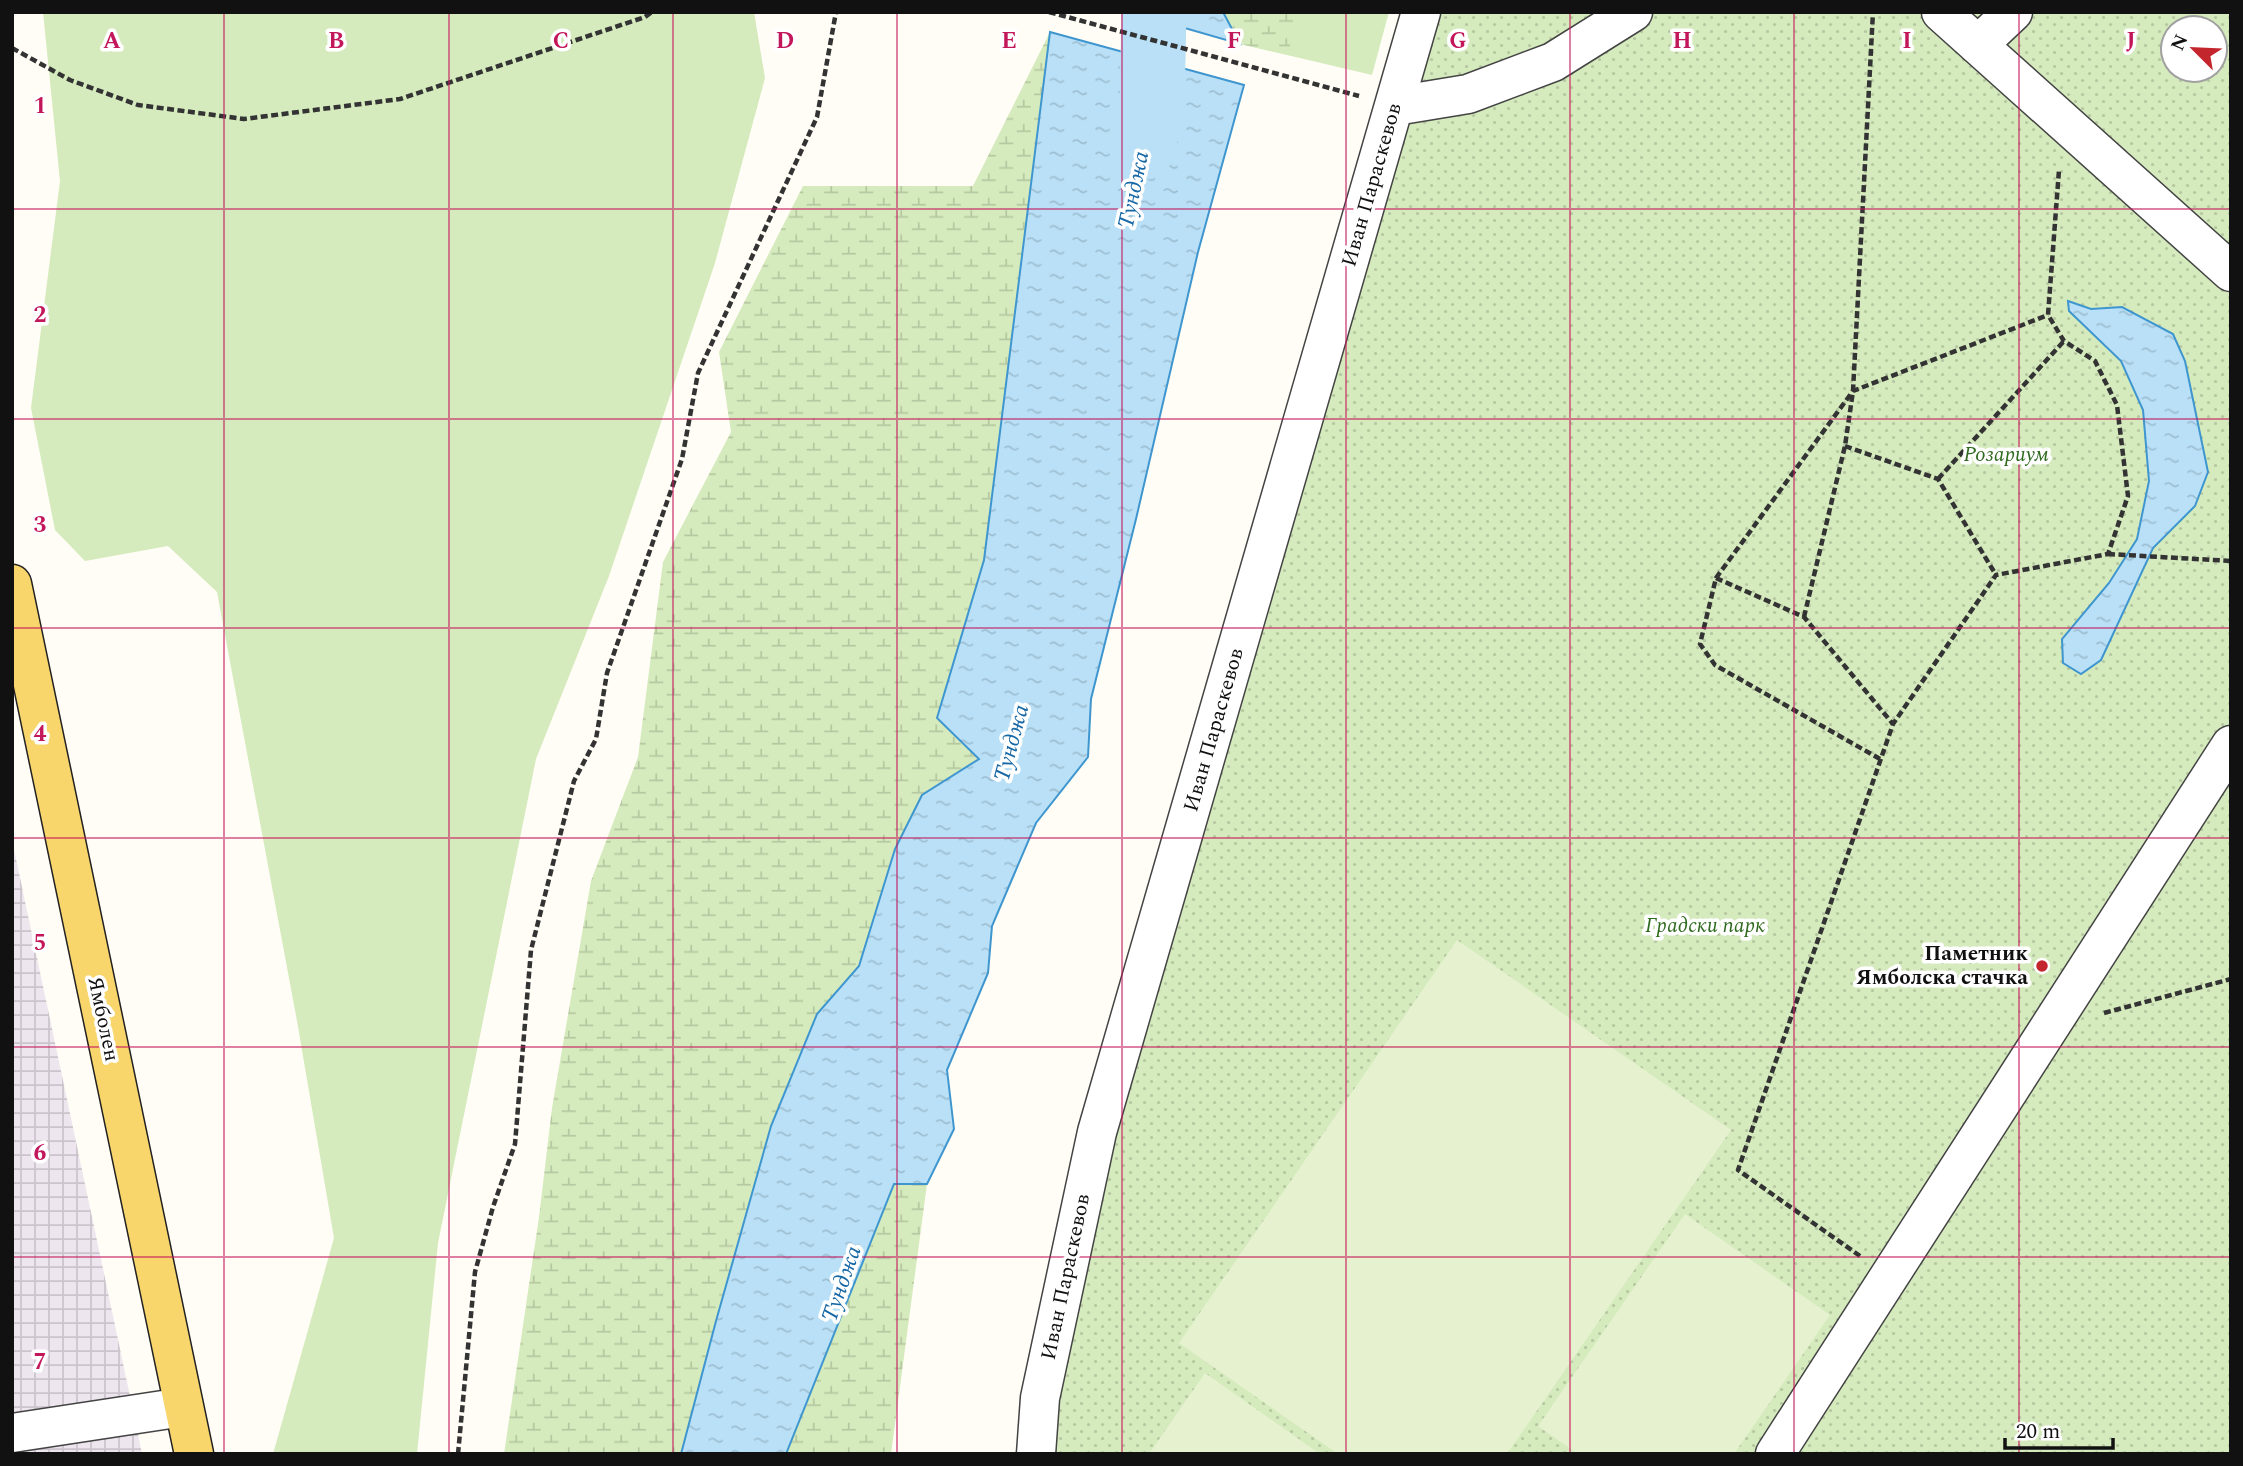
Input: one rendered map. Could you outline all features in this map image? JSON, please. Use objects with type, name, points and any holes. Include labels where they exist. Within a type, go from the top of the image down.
[{"type":"main road","name":"Ямболен","points":[[12,584],[194,1454]]},
{"type":"street","name":"Иван Параскевов","points":[[1035,1454],[1040,1398],[1097,1132],[1377,101],[1421,12]]},
{"type":"street","points":[[1377,101],[1468,94],[1553,62],[1633,12]]},
{"type":"street","points":[[1941,12],[2231,272]]},
{"type":"street","points":[[1978,45],[2013,12]]},
{"type":"street","points":[[1775,1454],[2231,745]]},
{"type":"street","points":[[12,1433],[183,1407]]},
{"type":"path","points":[[12,48],[70,80],[138,105],[244,119],[400,99],[645,17],[652,12]]},
{"type":"path","points":[[458,1454],[475,1272],[493,1207],[515,1144],[531,950],[574,780],[596,739],[607,673],[682,459],[698,373],[817,117],[836,12]]},
{"type":"path","points":[[1049,12],[1377,101]]},
{"type":"path","points":[[1804,617],[1845,446],[1853,391],[1873,12]]},
{"type":"path","points":[[2063,121],[2048,315],[2064,341],[2095,361],[2117,405],[2128,496],[2108,554]]},
{"type":"path","points":[[1880,759],[1715,665],[1700,644],[1716,578],[1853,391],[2048,315]]},
{"type":"path","points":[[1938,480],[2064,341]]},
{"type":"path","points":[[1845,446],[1938,480],[1996,575]]},
{"type":"path","points":[[1890,1276],[1738,1170],[1893,724],[1996,575],[2108,554],[2231,561]]},
{"type":"path","points":[[1716,578],[1804,617],[1893,724]]},
{"type":"path","points":[[2049,1028],[2231,979]]},
{"type":"shaded area","points":[[12,840],[134,1415],[142,1454],[12,1454]]},
{"type":"green space","points":[[43,12],[754,12],[765,78],[715,263],[609,576],[536,759],[438,1243],[417,1454],[273,1454],[334,1238],[297,1021],[217,592],[168,546],[85,561],[55,530],[31,408],[60,181]]},
{"type":"green space","points":[[1223,12],[1389,12],[1372,75],[1240,44]]},
{"type":"green space","points":[[1223,12],[1294,12],[1289,55],[1240,44]]},
{"type":"green space","name":"Градски парк","points":[[1421,12],[2231,12],[2231,1454],[1036,1454],[1040,1398]]},
{"type":"green space","points":[[1050,32],[984,560],[937,717],[980,759],[922,795],[895,849],[859,966],[817,1014],[771,1126],[681,1454],[504,1454],[539,1217],[552,1108],[591,881],[638,757],[663,562],[731,432],[719,352],[803,186],[973,186]]},
{"type":"green space","points":[[1457,940],[1731,1130],[1507,1454],[1338,1454],[1179,1343]]},
{"type":"green space","points":[[894,1184],[927,1184],[891,1454],[786,1454]]},
{"type":"green space","points":[[1685,1214],[1830,1315],[1734,1454],[1578,1454],[1538,1426]]},
{"type":"green space","points":[[1205,1373],[1320,1454],[1149,1454]]},
{"type":"water","points":[[1129,12],[1223,12],[1240,44]]},
{"type":"water","points":[[1050,32],[1244,85],[1198,252],[1091,699],[1088,757],[1036,823],[992,926],[988,973],[947,1070],[954,1129],[927,1184],[894,1184],[786,1454],[681,1454],[771,1126],[817,1014],[859,966],[895,849],[922,795],[979,759],[937,718],[984,560]]},
{"type":"water","points":[[2068,301],[2091,309],[2122,307],[2173,334],[2185,361],[2208,472],[2195,506],[2153,548],[2101,660],[2081,674],[2063,663],[2062,639],[2109,583],[2137,539],[2149,481],[2143,410],[2121,361],[2069,311]]},
{"type":"waterway","name":"Тунджа","points":[[1143,147],[1152,105],[1154,12]]},
{"type":"place","name":"Паметник Ямболска стачка","points":[[2042,966]]},
{"type":"park label","name":"Розариум","points":[[2006,455]]}]
